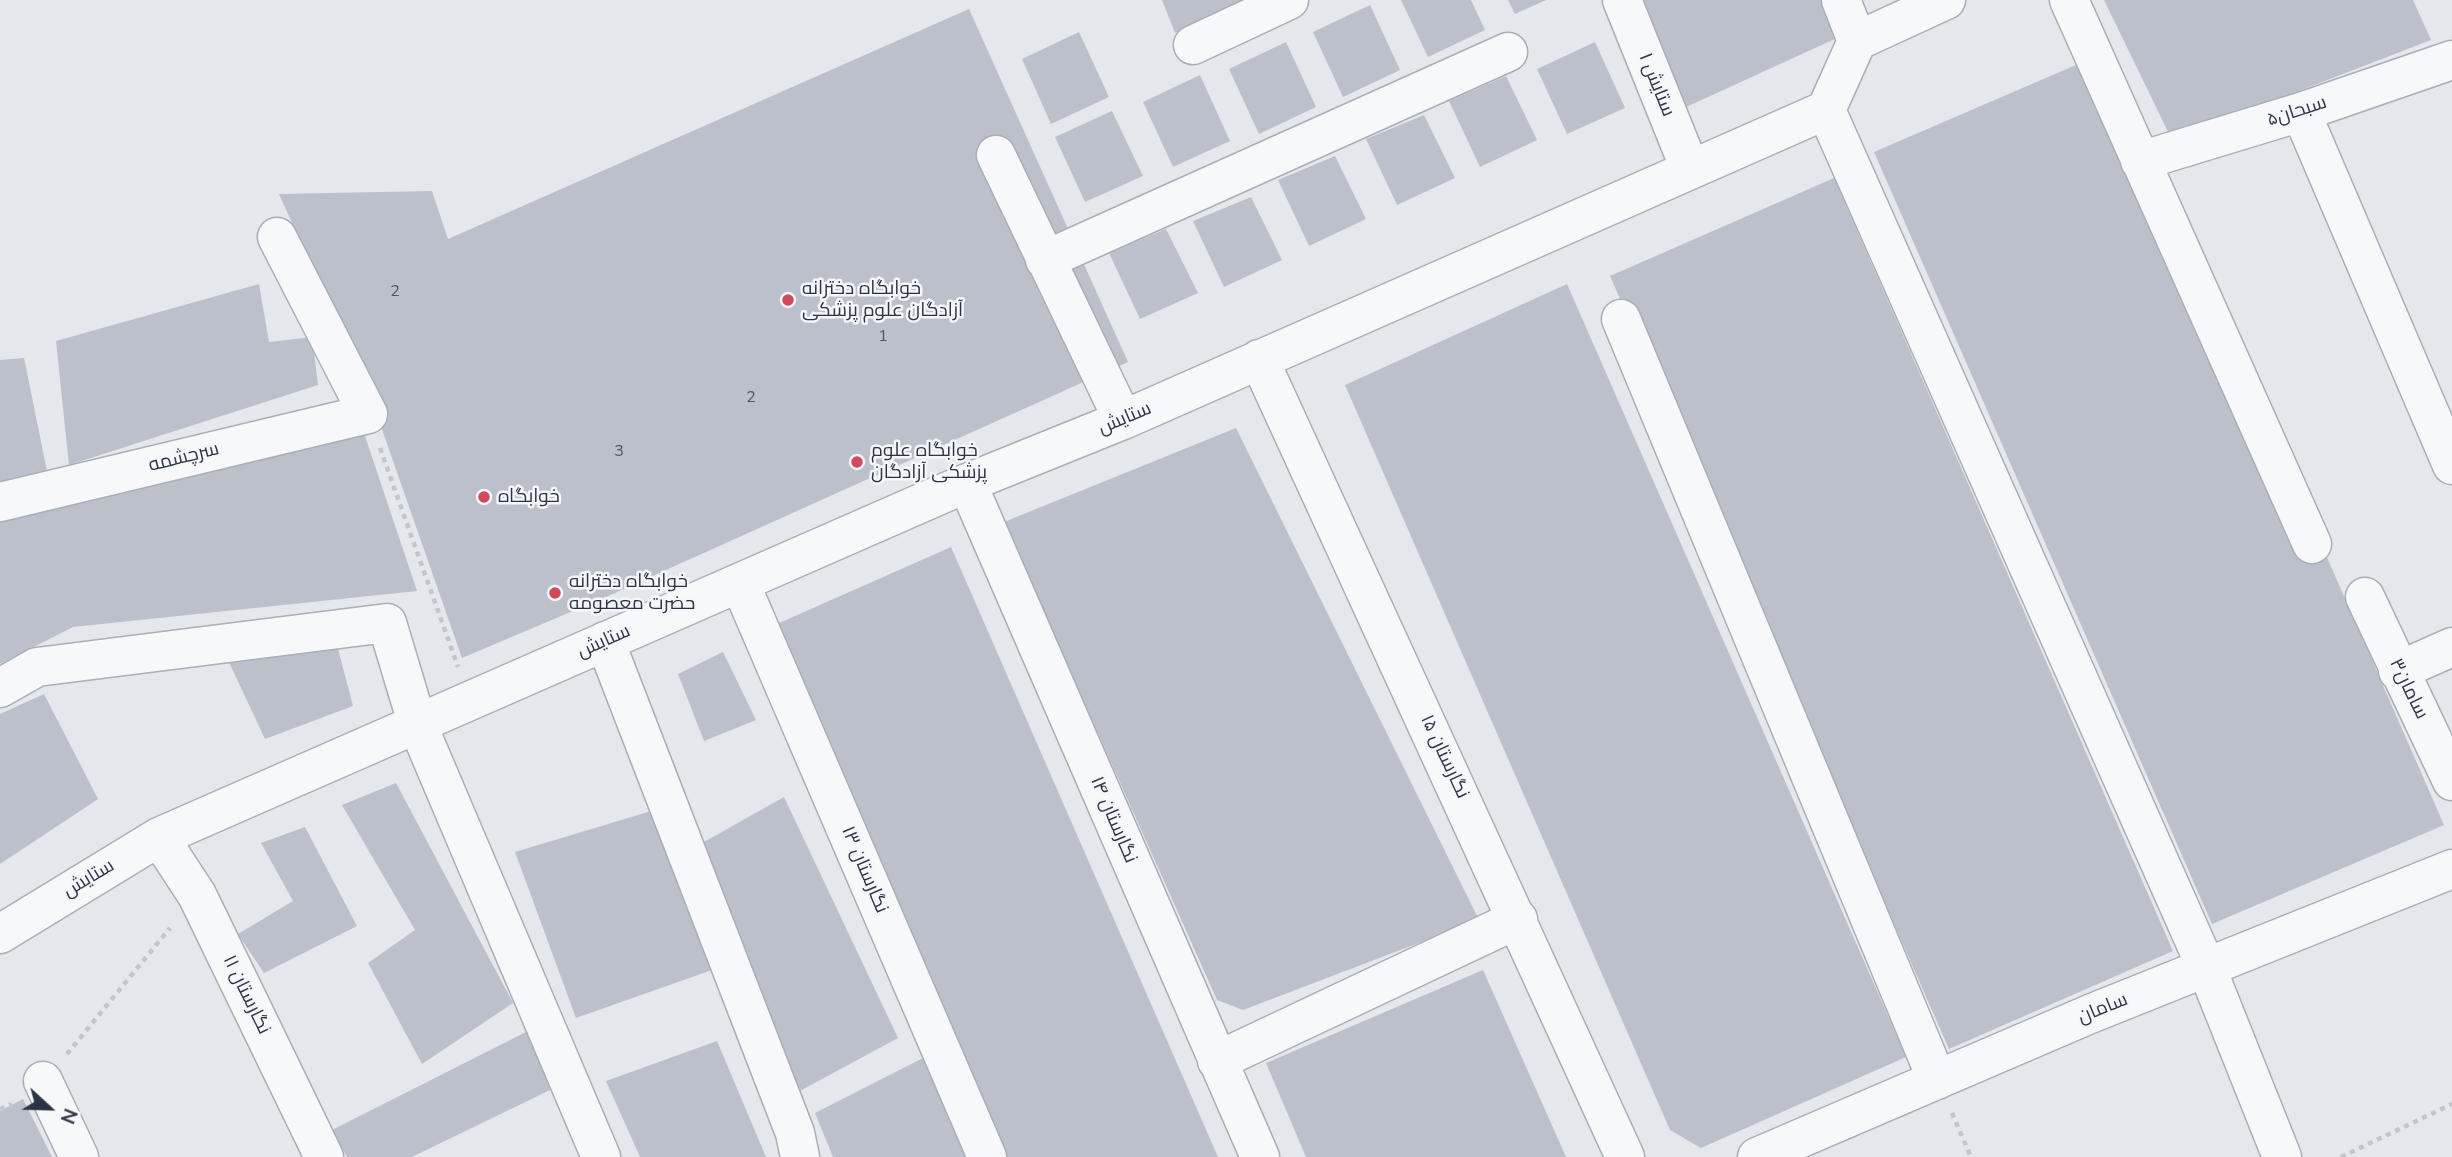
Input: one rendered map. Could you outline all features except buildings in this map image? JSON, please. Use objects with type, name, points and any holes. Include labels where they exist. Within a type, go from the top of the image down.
[{"type":"street","points":[[1193,45],[1289,0]]},
{"type":"street","name":"ستایش ۱","points":[[1622,0],[1690,169]]},
{"type":"street","points":[[1841,0],[1857,41]]},
{"type":"street","points":[[1946,0],[1857,41],[1826,110],[2207,969],[2283,1157]]},
{"type":"street","points":[[2069,0],[2312,544]]},
{"type":"street","points":[[1045,260],[1508,52]]},
{"type":"street","name":"سبحان۵","points":[[2140,161],[2450,65]]},
{"type":"street","name":"ستایش","points":[[0,934],[159,837],[418,726],[967,483],[1123,421],[1826,110]]},
{"type":"street","points":[[2301,112],[2452,465]]},
{"type":"street","points":[[996,155],[1123,421]]},
{"type":"street","points":[[277,237],[368,414]]},
{"type":"street","points":[[1621,319],[1937,1080]]},
{"type":"street","name":"نگارستان ۱۵","points":[[1259,359],[1625,1157]]},
{"type":"street","name":"سرچشمه","points":[[0,502],[368,414]]},
{"type":"street","name":"نگارستان ۱۴","points":[[967,483],[1260,1157]]},
{"type":"street","name":"نگارستان ۱۳","points":[[740,583],[987,1157]]},
{"type":"street","name":"سامان۳","points":[[2365,597],[2452,781]]},
{"type":"street","points":[[0,688],[37,667],[387,623],[418,726],[601,1157]]},
{"type":"street","points":[[605,641],[790,1120],[800,1157]]},
{"type":"street","points":[[2398,671],[2452,647]]},
{"type":"street","name":"نگارستان ۱۱","points":[[159,837],[197,895],[324,1157]]},
{"type":"street","name":"سامان","points":[[1757,1157],[2090,1014],[2452,869]]},
{"type":"street","points":[[1217,1061],[1518,919]]},
{"type":"street","points":[[43,1081],[79,1157]]},
{"type":"path","points":[[368,414],[470,702]]},
{"type":"path","points":[[0,1109],[23,1099],[43,1081],[197,895]]},
{"type":"path","points":[[1937,1080],[1971,1157]]},
{"type":"path","points":[[2341,1157],[2452,1104]]},
{"type":"place","name":"خوابگاه دخترانه آزادگان علوم پزشکی","points":[[788,300]]},
{"type":"place","name":"خوابگاه علوم پزشکی آزادگان","points":[[857,462]]},
{"type":"place","name":"خوابگاه","points":[[484,497]]},
{"type":"place","name":"خوابگاه دخترانه حضرت معصومه","points":[[555,593]]}]
